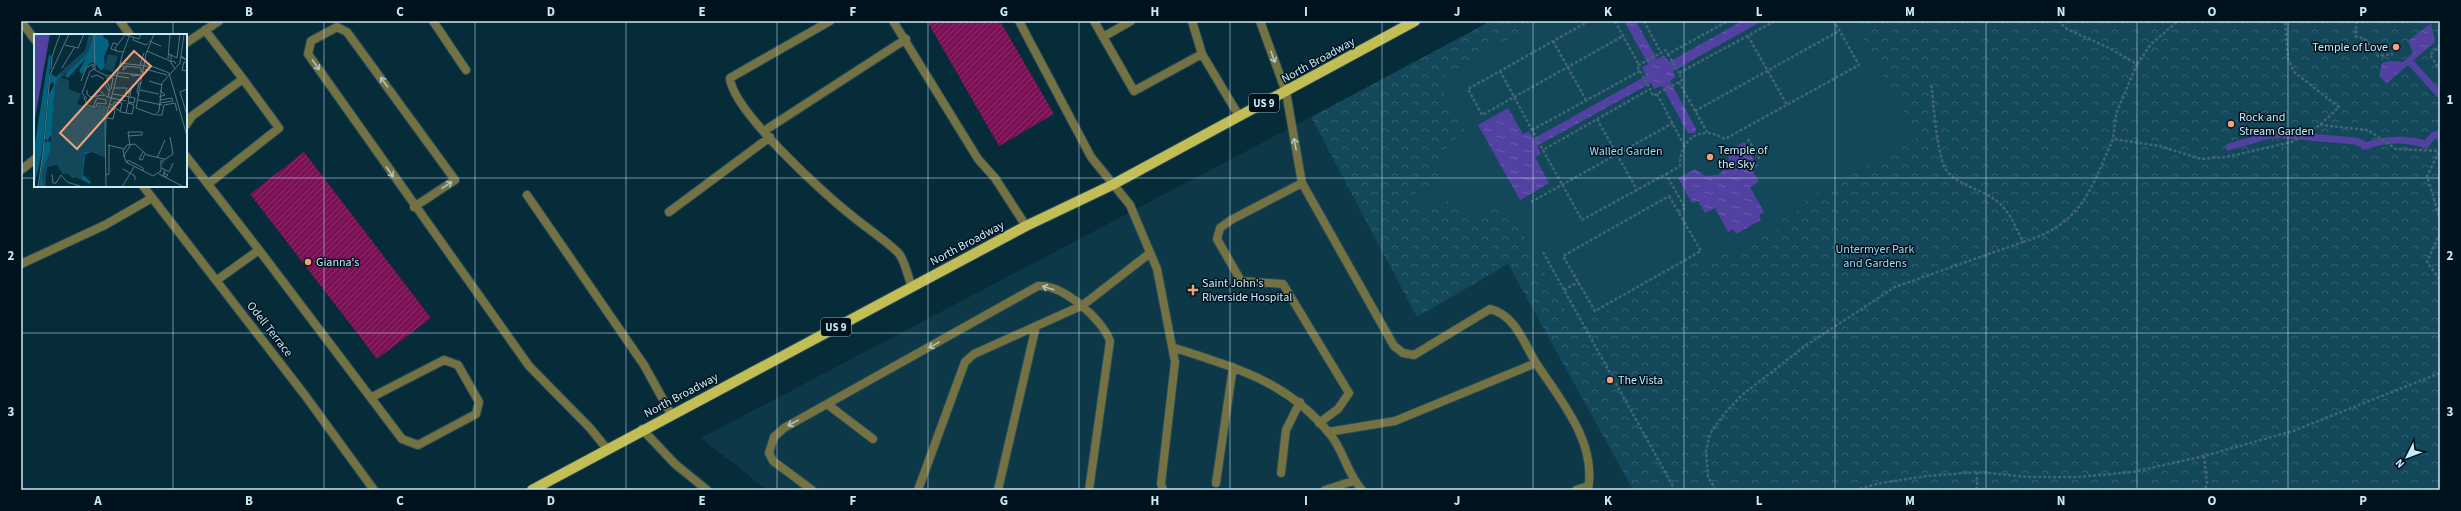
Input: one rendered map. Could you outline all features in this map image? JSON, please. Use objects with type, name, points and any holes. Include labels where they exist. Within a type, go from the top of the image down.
[{"type":"main road","name":"North Broadway","points":[[532,490],[642,429],[1026,226],[1112,185],[1415,21]]},
{"type":"street","points":[[21,21],[34,39]]},
{"type":"street","points":[[120,21],[129,34]]},
{"type":"street","points":[[187,42],[219,21]]},
{"type":"street","points":[[433,21],[466,70]]},
{"type":"street","points":[[830,21],[730,78],[730,86],[764,131],[802,172],[846,212],[900,254],[912,286]]},
{"type":"street","points":[[893,21],[906,39],[978,159],[995,178],[1026,226]]},
{"type":"street","points":[[1019,21],[1091,157],[1112,185],[1130,205],[1157,269],[1175,362],[1161,484],[1163,490]]},
{"type":"street","points":[[1094,21],[1134,91],[1202,54]]},
{"type":"street","points":[[1103,37],[1132,21]]},
{"type":"street","points":[[1192,21],[1202,54],[1239,116]]},
{"type":"street","points":[[1262,22],[1286,92],[1302,183],[1394,346],[1403,353],[1414,356],[1490,309],[1500,312],[1509,318],[1576,425],[1588,456],[1588,488],[1576,490]]},
{"type":"street","points":[[414,207],[455,180],[347,32],[337,27],[311,40],[308,54],[414,207],[529,366],[590,428],[607,449]]},
{"type":"street","points":[[205,30],[279,128],[208,184]]},
{"type":"street","points":[[764,131],[906,39]]},
{"type":"street","points":[[187,124],[192,116],[243,79]]},
{"type":"street","points":[[669,212],[770,137]]},
{"type":"street","points":[[187,157],[372,397],[402,439],[418,445],[476,414],[479,402],[458,364],[444,360],[372,397]]},
{"type":"street","points":[[21,170],[34,160]]},
{"type":"street","points":[[1302,183],[1231,220],[1220,228],[1217,239],[1241,281],[1283,284],[1350,392],[1338,409],[1319,423]]},
{"type":"street","name":"Odell Terrace","points":[[144,187],[304,394],[374,490]]},
{"type":"street","points":[[527,195],[644,365],[671,414]]},
{"type":"street","points":[[21,264],[105,225],[152,198]]},
{"type":"street","points":[[216,280],[258,250]]},
{"type":"street","points":[[918,490],[964,362],[974,354],[1083,305],[1150,253]]},
{"type":"street","points":[[812,490],[773,461],[769,453],[769,447],[774,437],[784,428],[1038,286],[1046,286],[1083,305],[1106,332],[1110,341],[1089,490]]},
{"type":"street","points":[[998,490],[1036,326]]},
{"type":"street","points":[[1172,347],[1250,373],[1300,402],[1328,432],[1353,481],[1362,490]]},
{"type":"street","points":[[1328,432],[1395,421],[1536,363]]},
{"type":"street","points":[[1216,483],[1232,367]]},
{"type":"street","points":[[1281,473],[1286,430],[1300,402]]},
{"type":"street","points":[[827,404],[873,439]]},
{"type":"street","points":[[642,429],[674,464],[707,490]]},
{"type":"street","points":[[1325,490],[1353,481]]},
{"type":"path","points":[[1589,21],[1468,89],[1482,115],[1623,36]]},
{"type":"path","points":[[1615,21],[1639,65],[1637,66],[1653,96],[1682,80],[1666,50],[1639,65]]},
{"type":"path","points":[[1645,21],[1661,53]]},
{"type":"path","points":[[1668,54],[1728,21]]},
{"type":"path","points":[[1679,73],[1775,21]]},
{"type":"path","points":[[1500,71],[1582,220],[1680,166],[1680,156],[1685,145],[1692,138],[1707,132],[1718,134],[1725,139],[1859,65],[1834,21]]},
{"type":"path","points":[[2058,21],[2067,29],[2107,47],[2137,64]]},
{"type":"path","points":[[1716,490],[1708,477],[1706,451],[1710,434],[1724,414],[1742,395],[1805,346],[1895,287],[2042,236],[2078,211],[2090,191],[2113,139],[2116,114],[2137,64],[2151,44],[2178,21]]},
{"type":"path","points":[[2113,139],[2160,146],[2201,159],[2233,156],[2292,142],[2320,125],[2338,107],[2294,72],[2288,59],[2285,21]]},
{"type":"path","points":[[2357,21],[2355,36],[2365,38],[2378,56],[2393,54]]},
{"type":"path","points":[[1695,111],[1839,31]]},
{"type":"path","points":[[1748,36],[1787,105]]},
{"type":"path","points":[[1553,41],[1586,100]]},
{"type":"path","points":[[2440,45],[2430,55],[2440,70]]},
{"type":"path","points":[[1532,130],[1640,71]]},
{"type":"path","points":[[1679,82],[1707,132]]},
{"type":"path","points":[[1931,82],[1941,153],[1946,168],[1956,179],[1982,191],[2007,210],[2023,242]]},
{"type":"path","points":[[1543,150],[1650,89]]},
{"type":"path","points":[[1657,94],[1685,145]]},
{"type":"path","points":[[1598,119],[1637,190]]},
{"type":"path","points":[[1531,202],[1673,123]]},
{"type":"path","points":[[2320,125],[2368,130],[2396,149],[2439,152],[2427,176],[2440,219]]},
{"type":"path","points":[[1748,139],[1760,160]]},
{"type":"path","points":[[1666,174],[1684,208],[1678,212]]},
{"type":"path","points":[[1669,196],[1701,251],[1595,311],[1578,282],[1563,256],[1669,196]]},
{"type":"path","points":[[2440,233],[2427,262],[2440,280]]},
{"type":"path","points":[[1543,252],[1675,490]]},
{"type":"path","points":[[1564,290],[1578,282]]},
{"type":"path","points":[[1855,490],[1881,483],[1928,476],[1977,472],[2030,478],[2077,477],[2133,472],[2204,456],[2293,431],[2440,373]]},
{"type":"path","points":[[2204,456],[2207,483],[2205,490]]},
{"type":"path","points":[[1977,472],[1977,490]]},
{"type":"shaded area","name":"Saint John's Riverside Hospital","points":[[1311,117],[1417,316],[1508,263],[1633,490],[767,490],[701,438]]},
{"type":"green space","name":"Untermyer Park and Gardens","points":[[1491,21],[2440,21],[2440,490],[1633,490],[1508,264],[1417,317],[1311,117]]},
{"type":"green space","name":"Walled Garden","points":[[1542,21],[1853,21],[1918,137],[1804,200],[1807,205],[1777,222],[1780,227],[1732,254],[1729,248],[1700,265],[1697,260],[1576,328],[1506,203],[1485,212],[1469,212],[1456,206],[1450,200],[1426,211],[1416,193],[1440,181],[1439,166],[1444,152],[1454,140],[1467,133],[1437,80]]},
{"type":"water","points":[[1624,21],[1636,21],[1657,59],[1664,55],[1669,62],[1742,21],[1762,21],[1673,71],[1676,77],[1670,81],[1696,129],[1695,133],[1688,133],[1662,86],[1654,89],[1651,83],[1537,146],[1541,154],[1535,157],[1549,183],[1520,200],[1478,125],[1508,108],[1523,134],[1529,131],[1533,139],[1646,76],[1642,68],[1648,64]]},
{"type":"water","points":[[2431,23],[2435,42],[2387,83],[2379,76],[2382,63],[2391,61],[2403,62],[2413,53],[2408,41]]},
{"type":"water","points":[[1744,142],[1758,166],[1752,169],[1759,182],[1750,187],[1764,212],[1759,215],[1761,220],[1736,234],[1733,229],[1728,232],[1715,208],[1705,213],[1698,201],[1692,203],[1678,178],[1695,169],[1705,176],[1718,175],[1729,164],[1728,150]]},
{"type":"building","points":[[927,21],[1000,21],[1054,114],[999,146]]},
{"type":"building","points":[[304,152],[431,318],[377,359],[250,194]]},
{"type":"waterway","points":[[2411,63],[2440,95]]},
{"type":"waterway","points":[[2229,147],[2273,134],[2356,141],[2366,146],[2374,143],[2396,140],[2426,144],[2433,136],[2440,133]]},
{"type":"place","name":"Temple of Love","points":[[2396,47]]},
{"type":"place","name":"Rock and Stream Garden","points":[[2231,124]]},
{"type":"place","name":"Temple of the Sky","points":[[1710,157]]},
{"type":"place","name":"Gianna's","points":[[308,262]]},
{"type":"place","name":"Saint John's Riverside Hospital","points":[[1193,290]]},
{"type":"place","name":"The Vista","points":[[1610,380]]}]
